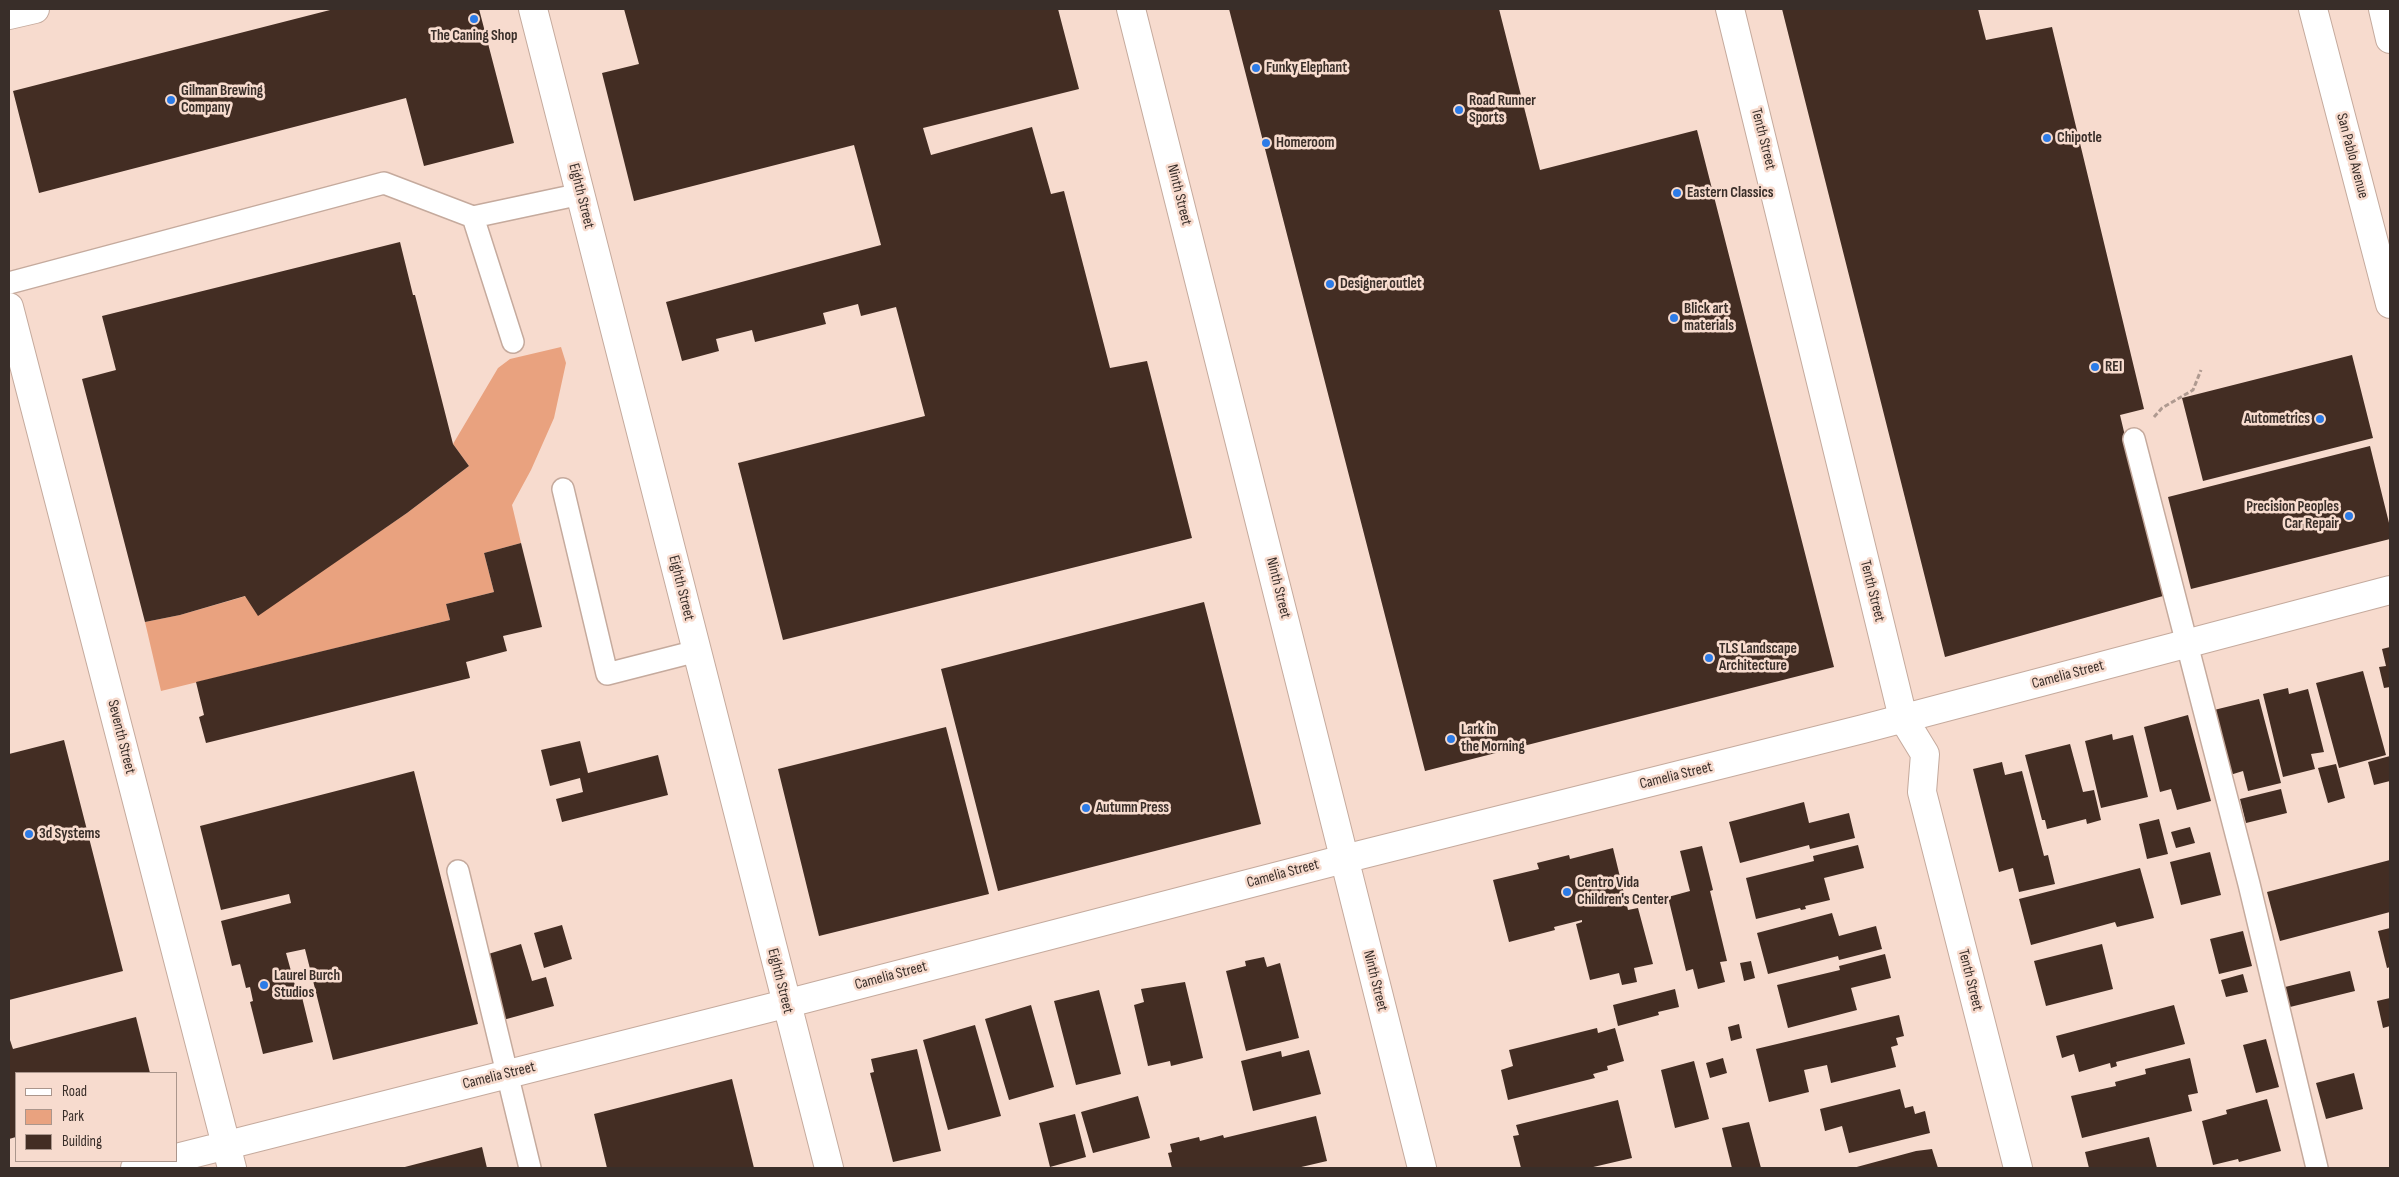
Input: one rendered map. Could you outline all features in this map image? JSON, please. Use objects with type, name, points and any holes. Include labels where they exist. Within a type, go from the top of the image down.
[{"type":"street","points":[[9,15],[35,9]]},
{"type":"street","name":"Eighth Street","points":[[533,9],[785,1004],[829,1168]]},
{"type":"street","name":"Ninth Street","points":[[1131,9],[1422,1168]]},
{"type":"street","name":"Tenth Street","points":[[1730,9],[1903,718],[1925,754],[1922,792],[2018,1168]]},
{"type":"street","name":"San Pablo Avenue","points":[[2313,9],[2390,304]]},
{"type":"street","points":[[2382,9],[2390,39]]},
{"type":"street","name":"Seventh Street","points":[[9,307],[228,1157]]},
{"type":"street","name":"Camelia Street","points":[[178,1158],[228,1157],[508,1074],[1344,859],[1903,718],[2390,590]]},
{"type":"street","points":[[135,1168],[160,1162]]},
{"type":"lane","points":[[9,284],[384,183],[473,217],[580,194]]},
{"type":"lane","points":[[473,217],[513,342]]},
{"type":"lane","points":[[2134,439],[2249,884],[2317,1168]]},
{"type":"lane","points":[[563,489],[607,674],[697,651]]},
{"type":"lane","points":[[458,871],[530,1168]]},
{"type":"path","points":[[2134,439],[2162,408],[2193,390],[2201,370]]},
{"type":"green space","points":[[561,347],[566,363],[554,418],[531,470],[512,505],[521,543],[484,553],[494,592],[446,604],[450,620],[161,691],[145,622],[180,615],[246,596],[291,592],[407,513],[469,466],[453,444],[498,368],[510,359]]},
{"type":"building","points":[[334,9],[479,9],[514,143],[424,166],[406,98],[39,193],[13,91]]},
{"type":"building","points":[[624,9],[1058,9],[1079,89],[923,128],[931,155],[1032,127],[1051,194],[1064,191],[1110,368],[1147,361],[1192,538],[783,640],[738,463],[925,416],[896,307],[861,316],[858,304],[823,313],[826,324],[755,342],[752,330],[716,339],[719,351],[682,361],[666,302],[881,245],[854,145],[634,201],[602,73],[639,64]]},
{"type":"building","points":[[1229,9],[1499,9],[1540,170],[1697,130],[1834,667],[1425,771]]},
{"type":"building","points":[[1782,9],[1978,9],[1986,40],[2052,27],[2144,409],[2120,415],[2163,596],[1945,657]]},
{"type":"building","points":[[400,242],[453,444],[469,466],[407,513],[258,616],[245,596],[180,615],[145,622],[82,379],[116,370],[102,316]]},
{"type":"building","points":[[2352,355],[2373,438],[2203,481],[2182,398]]},
{"type":"building","points":[[2370,446],[2390,527],[2390,539],[2191,589],[2168,497]]},
{"type":"building","points":[[521,543],[542,627],[503,636],[507,651],[466,662],[470,678],[206,743],[199,717],[204,715],[196,682],[450,620],[446,604],[494,592],[484,553]]},
{"type":"building","points":[[1204,602],[1261,824],[998,891],[941,669]]},
{"type":"building","points":[[2390,647],[2390,687],[2384,688],[2379,667],[2386,666],[2382,649]]},
{"type":"building","points":[[2363,671],[2386,755],[2339,768],[2316,683]]},
{"type":"building","points":[[2288,688],[2289,694],[2308,689],[2324,752],[2311,754],[2315,769],[2283,777],[2263,694]]},
{"type":"building","points":[[2259,699],[2281,783],[2248,791],[2243,771],[2230,775],[2214,710]]},
{"type":"building","points":[[2188,715],[2211,801],[2177,810],[2171,789],[2160,792],[2144,727]]},
{"type":"building","points":[[946,727],[989,894],[819,936],[778,769]]},
{"type":"building","points":[[2112,734],[2113,740],[2133,735],[2148,797],[2101,808],[2085,741]]},
{"type":"building","points":[[64,740],[123,971],[9,1000],[9,754]]},
{"type":"building","points":[[580,741],[588,773],[658,755],[668,795],[562,822],[556,799],[583,792],[580,778],[550,786],[541,750]]},
{"type":"building","points":[[2070,744],[2083,792],[2094,790],[2101,820],[2087,824],[2086,819],[2047,829],[2045,820],[2042,820],[2025,755]]},
{"type":"building","points":[[2390,756],[2390,781],[2374,785],[2368,762]]},
{"type":"building","points":[[2002,762],[2005,775],[2022,771],[2044,856],[2048,855],[2055,884],[2019,892],[2013,868],[1999,872],[1973,769]]},
{"type":"building","points":[[2336,764],[2345,798],[2328,803],[2318,768]]},
{"type":"building","points":[[414,771],[478,1024],[333,1060],[305,949],[286,953],[296,989],[300,989],[313,1042],[263,1054],[250,1002],[253,1001],[250,987],[246,988],[240,964],[232,966],[221,921],[291,903],[289,894],[221,910],[200,826]]},
{"type":"building","points":[[2281,789],[2287,813],[2246,823],[2240,799]]},
{"type":"building","points":[[1804,802],[1809,823],[1849,813],[1855,838],[1810,849],[1809,845],[1740,863],[1729,822]]},
{"type":"building","points":[[2159,819],[2168,854],[2147,859],[2139,824]]},
{"type":"building","points":[[2190,827],[2195,843],[2176,848],[2171,832]]},
{"type":"building","points":[[1858,845],[1864,868],[1824,878],[1830,900],[1805,906],[1806,909],[1801,910],[1800,908],[1756,919],[1746,878],[1814,861],[1813,856]]},
{"type":"building","points":[[1702,846],[1713,890],[1710,891],[1727,961],[1720,962],[1725,982],[1698,989],[1693,969],[1686,971],[1668,897],[1690,891],[1680,851]]},
{"type":"building","points":[[1613,848],[1628,910],[1638,908],[1653,964],[1634,968],[1637,982],[1622,985],[1619,973],[1590,980],[1576,924],[1582,922],[1582,920],[1554,927],[1555,930],[1509,942],[1493,880],[1539,869],[1537,863],[1569,855],[1570,859]]},
{"type":"building","points":[[2210,852],[2221,895],[2181,905],[2170,862]]},
{"type":"building","points":[[2390,860],[2390,912],[2280,941],[2267,892]]},
{"type":"building","points":[[2140,868],[2154,918],[2117,927],[2115,922],[2031,945],[2019,899]]},
{"type":"building","points":[[1832,913],[1839,936],[1876,926],[1882,949],[1839,960],[1838,956],[1768,974],[1757,933]]},
{"type":"building","points":[[562,925],[572,959],[544,968],[534,933]]},
{"type":"building","points":[[2390,928],[2390,967],[2387,968],[2378,931]]},
{"type":"building","points":[[2243,931],[2252,966],[2219,974],[2210,939]]},
{"type":"building","points":[[521,944],[532,981],[546,977],[554,1006],[503,1020],[485,955]]},
{"type":"building","points":[[2102,944],[2113,989],[2046,1006],[2034,961]]},
{"type":"building","points":[[1885,954],[1891,978],[1851,988],[1857,1010],[1788,1028],[1777,985],[1840,970],[1839,966]]},
{"type":"building","points":[[1264,957],[1267,967],[1280,963],[1299,1038],[1246,1051],[1226,971],[1246,966],[1245,961]]},
{"type":"building","points":[[1751,961],[1755,978],[1744,981],[1740,963]]},
{"type":"building","points":[[2350,971],[2355,991],[2290,1007],[2285,987]]},
{"type":"building","points":[[2243,974],[2248,992],[2226,997],[2221,980]]},
{"type":"building","points":[[1185,982],[1203,1058],[1171,1066],[1170,1061],[1148,1066],[1134,1005],[1144,1002],[1141,989]]},
{"type":"building","points":[[1675,989],[1679,1007],[1658,1012],[1659,1015],[1618,1026],[1613,1005]]},
{"type":"building","points":[[1099,990],[1121,1074],[1076,1085],[1054,1001]]},
{"type":"building","points":[[2390,998],[2390,1026],[2383,1028],[2377,1001]]},
{"type":"building","points":[[1031,1005],[1054,1087],[1009,1100],[985,1019]]},
{"type":"building","points":[[2174,1005],[2185,1044],[2116,1062],[2117,1066],[2111,1068],[2110,1063],[2079,1072],[2074,1054],[2062,1058],[2056,1036]]},
{"type":"building","points":[[1899,1015],[1904,1036],[1896,1038],[1898,1045],[1891,1047],[1896,1067],[1831,1083],[1827,1065],[1804,1070],[1809,1092],[1769,1102],[1756,1049]]},
{"type":"building","points":[[136,1017],[150,1072],[15,1072],[15,1137],[9,1139],[9,1037],[13,1049]]},
{"type":"building","points":[[1739,1024],[1742,1038],[1731,1041],[1728,1027]]},
{"type":"building","points":[[975,1025],[1001,1116],[948,1130],[923,1040]]},
{"type":"building","points":[[1597,1028],[1598,1033],[1615,1028],[1624,1061],[1607,1066],[1608,1070],[1593,1074],[1595,1078],[1508,1100],[1501,1070],[1513,1066],[1509,1050]]},
{"type":"building","points":[[2266,1039],[2279,1087],[2256,1093],[2243,1045]]},
{"type":"building","points":[[917,1049],[941,1151],[893,1162],[870,1073],[874,1072],[871,1059]]},
{"type":"building","points":[[1309,1050],[1321,1094],[1253,1111],[1241,1061],[1281,1051],[1282,1057]]},
{"type":"building","points":[[1723,1058],[1727,1073],[1710,1078],[1706,1063]]},
{"type":"building","points":[[2190,1058],[2198,1093],[2188,1095],[2192,1111],[2082,1138],[2071,1096],[2116,1086],[2115,1082],[2146,1074],[2145,1069]]},
{"type":"building","points":[[1694,1061],[1709,1119],[1675,1128],[1661,1070]]},
{"type":"building","points":[[2354,1073],[2363,1109],[2326,1119],[2316,1083]]},
{"type":"building","points":[[732,1079],[754,1168],[607,1168],[594,1114]]},
{"type":"building","points":[[1900,1089],[1905,1108],[1913,1106],[1915,1114],[1925,1111],[1930,1133],[1849,1153],[1842,1126],[1825,1131],[1820,1109]]},
{"type":"building","points":[[1138,1096],[1150,1138],[1093,1153],[1081,1112]]},
{"type":"building","points":[[2267,1099],[2281,1151],[2239,1162],[2238,1159],[2213,1165],[2202,1121],[2227,1114],[2226,1110]]},
{"type":"building","points":[[1618,1100],[1632,1158],[1589,1168],[1521,1168],[1513,1136],[1519,1135],[1516,1125]]},
{"type":"building","points":[[1075,1114],[1086,1157],[1050,1167],[1039,1123]]},
{"type":"building","points":[[1316,1116],[1327,1161],[1297,1168],[1172,1168],[1168,1153],[1172,1152],[1170,1144],[1199,1137],[1200,1141],[1223,1135],[1224,1138]]},
{"type":"building","points":[[1749,1122],[1761,1168],[1732,1168],[1722,1128]]},
{"type":"building","points":[[2149,1137],[2157,1168],[2089,1168],[2085,1152]]},
{"type":"building","points":[[482,1147],[487,1168],[401,1168]]},
{"type":"building","points":[[1932,1149],[1938,1168],[1853,1168],[1916,1151]]},
{"type":"place","name":"The Caning Shop","points":[[474,19]]},
{"type":"place","name":"Funky Elephant","points":[[1256,68]]},
{"type":"place","name":"Gilman Brewing Company","points":[[171,100]]},
{"type":"place","name":"Road Runner Sports","points":[[1459,110]]},
{"type":"place","name":"Chipotle","points":[[2047,138]]},
{"type":"place","name":"Homeroom","points":[[1266,143]]},
{"type":"place","name":"Eastern Classics","points":[[1677,193]]},
{"type":"place","name":"Designer outlet","points":[[1330,284]]},
{"type":"place","name":"Blick art materials","points":[[1674,318]]},
{"type":"place","name":"REI","points":[[2095,367]]},
{"type":"place","name":"Autometrics","points":[[2320,419]]},
{"type":"place","name":"Precision Peoples Car Repair","points":[[2349,516]]},
{"type":"place","name":"TLS Landscape Architecture","points":[[1709,658]]},
{"type":"place","name":"Lark in the Morning","points":[[1451,739]]},
{"type":"place","name":"Autumn Press","points":[[1086,808]]},
{"type":"place","name":"3d Systems","points":[[29,834]]},
{"type":"place","name":"Centro Vida Children's Center","points":[[1567,892]]},
{"type":"place","name":"Laurel Burch Studios","points":[[264,985]]}]
